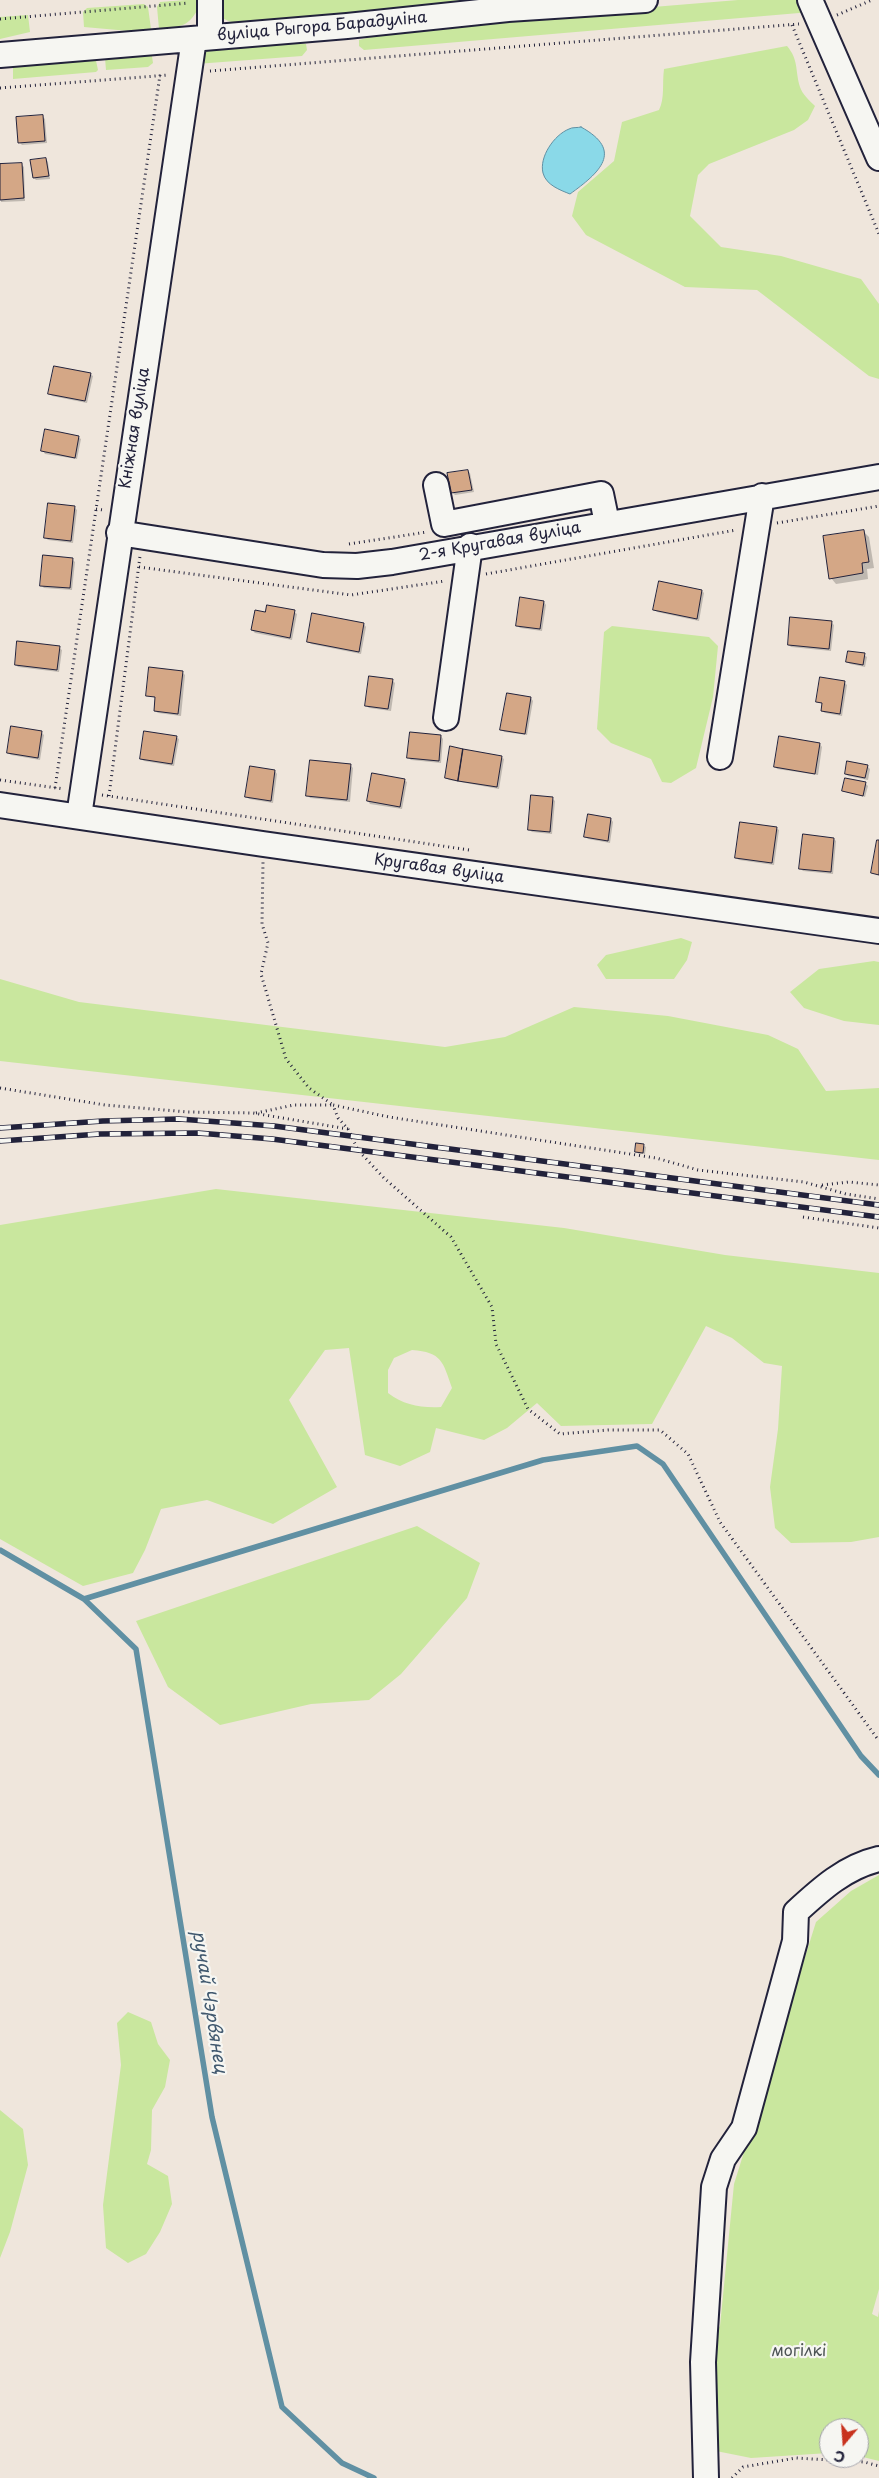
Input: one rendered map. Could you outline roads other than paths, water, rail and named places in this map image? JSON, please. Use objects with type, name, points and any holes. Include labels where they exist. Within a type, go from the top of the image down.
[{"type":"street","name":"вуліца Рыгора Барадуліна","points":[[0,55],[202,38],[508,4],[645,0]]},
{"type":"street","points":[[810,0],[879,158]]},
{"type":"street","name":"Кніжная вуліца","points":[[78,816],[189,73],[202,38],[210,1]]},
{"type":"street","name":"2-я Кругавая вуліца","points":[[120,533],[324,565],[357,566],[392,562],[470,546],[879,478]]},
{"type":"street","points":[[436,485],[444,524],[601,494],[607,523]]},
{"type":"street","points":[[720,757],[762,496]]},
{"type":"street","points":[[446,718],[470,546]]},
{"type":"street","name":"Кругавая вуліца","points":[[0,805],[879,931]]},
{"type":"street","points":[[706,2478],[703,2362],[714,2187],[723,2159],[744,2128],[796,1941],[796,1912],[816,1894],[857,1864],[879,1859]]},
{"type":"water","points":[[581,127],[594,136],[602,145],[605,153],[603,162],[598,170],[570,194],[554,187],[547,181],[543,173],[543,160],[549,147],[558,136],[570,128]]},
{"type":"waterway","points":[[84,1599],[543,1460],[637,1446],[663,1464],[861,1756],[879,1775]]},
{"type":"waterway","name":"ручай Чэрвянец","points":[[0,1550],[84,1599],[136,1649],[212,2117],[282,2407],[342,2463],[374,2478]]},
{"type":"railway","points":[[0,1128],[103,1121],[179,1119],[274,1126],[879,1205]]},
{"type":"railway","points":[[0,1141],[100,1134],[198,1133],[272,1139],[879,1217]]},
{"type":"park label","name":"могілкі","points":[[799,2352]]}]
